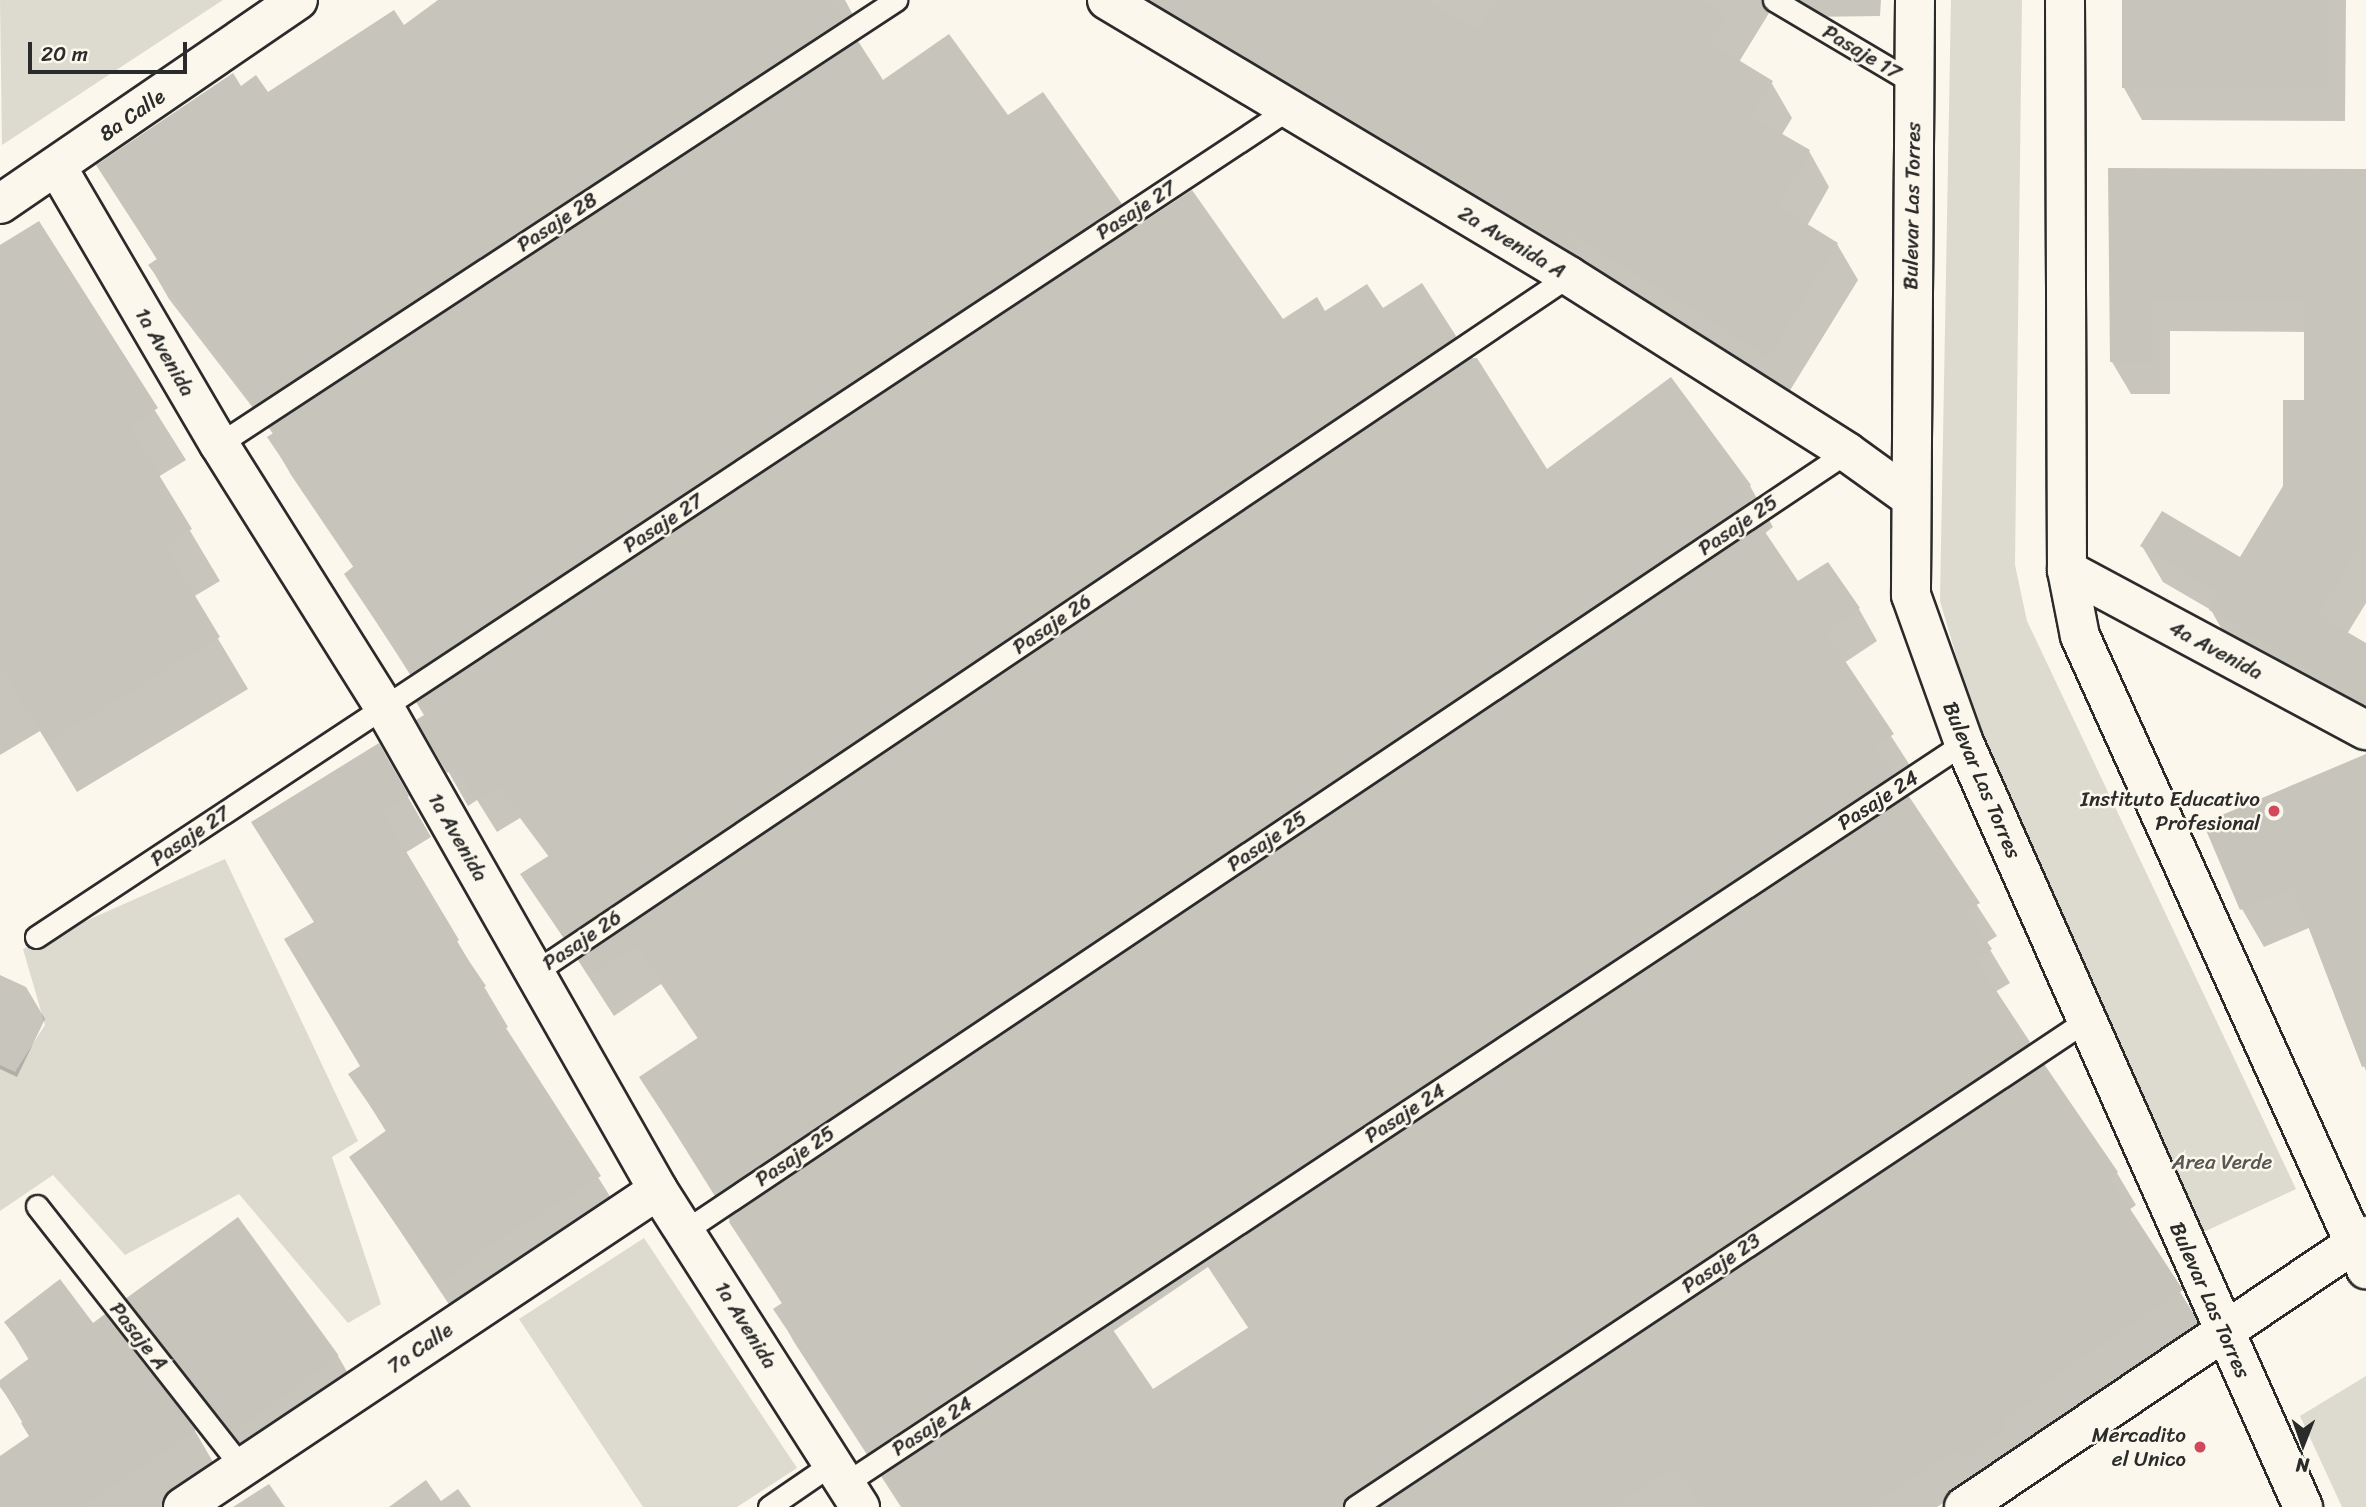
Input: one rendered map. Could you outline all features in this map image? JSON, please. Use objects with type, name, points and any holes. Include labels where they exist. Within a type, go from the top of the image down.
[{"type":"street","name":"8a Calle","points":[[0,204],[298,0]]},
{"type":"street","name":"2a Avenida A","points":[[1107,0],[1569,276],[1847,452],[1908,496]]},
{"type":"street","name":"Bulevar Las Torres","points":[[1914,0],[1908,496],[1911,595],[1965,743],[2302,1507]]},
{"type":"street","points":[[1964,1507],[2224,1331],[2362,1250],[2080,636],[2067,570],[2065,0]]},
{"type":"street","name":"1a Avenida","points":[[57,167],[219,444],[384,707],[658,1190],[846,1484]]},
{"type":"street","name":"4a Avenida","points":[[2067,570],[2366,730]]},
{"type":"street","name":"7a Calle","points":[[183,1507],[658,1190]]},
{"type":"lane","name":"Pasaje 28","points":[[219,444],[896,0]]},
{"type":"lane","name":"Pasaje 17","points":[[1774,0],[1914,83]]},
{"type":"lane","name":"Pasaje 27","points":[[36,937],[1290,108]]},
{"type":"lane","name":"Pasaje 26","points":[[535,972],[1569,276]]},
{"type":"lane","name":"Pasaje 25","points":[[686,1230],[1847,452]]},
{"type":"lane","name":"Pasaje 24","points":[[769,1507],[846,1484],[1965,743]]},
{"type":"lane","name":"Pasaje 23","points":[[1355,1507],[2087,1020]]},
{"type":"lane","name":"Pasaje A","points":[[37,1206],[242,1467]]},
{"type":"green space","points":[[0,0],[223,0],[2,145]]},
{"type":"green space","name":"Area Verde","points":[[1951,0],[2022,0],[2015,565],[2027,621],[2296,1189],[2193,1237],[1971,706],[1940,601]]},
{"type":"green space","points":[[225,859],[358,1141],[332,1157],[381,1304],[348,1323],[239,1194],[125,1255],[53,1175],[0,1211],[0,1065],[15,1072],[45,1025],[23,949]]},
{"type":"green space","points":[[644,1238],[797,1468],[737,1507],[643,1507],[519,1319]]},
{"type":"green space","points":[[2366,1376],[2366,1507],[2342,1507],[2300,1416]]},
{"type":"building","points":[[438,0],[831,0],[843,19],[255,405],[148,265],[157,259],[96,165],[233,73],[241,86],[256,75],[268,92],[394,10],[404,25]]},
{"type":"building","points":[[1150,0],[1425,0],[1478,30],[1496,0],[1702,0],[1726,15],[1709,42],[1773,81],[1751,116],[1810,150],[1778,206],[1838,243],[1768,357],[1557,224],[1577,251]]},
{"type":"building","points":[[2122,0],[2328,0],[2328,88],[2122,88]]},
{"type":"building","points":[[949,34],[1008,115],[1043,92],[1122,204],[411,674],[344,574],[354,566],[267,437],[275,432],[271,426],[858,41],[883,80]]},
{"type":"building","points":[[2108,168],[2366,169],[2366,533],[2318,615],[2366,643],[2366,703],[2209,610],[2219,592],[2140,546],[2162,511],[2240,557],[2283,486],[2283,400],[2304,400],[2304,301],[2152,299],[2152,362],[2110,362]]},
{"type":"building","points":[[1192,190],[1283,319],[1317,297],[1325,311],[1367,284],[1383,308],[1422,283],[1456,336],[563,937],[520,874],[550,855],[499,786],[476,800],[456,767],[447,773],[416,720],[424,715],[416,702]]},
{"type":"building","points":[[39,221],[158,408],[129,426],[192,529],[165,546],[220,637],[47,742],[0,666],[0,245]]},
{"type":"building","points":[[1470,358],[1477,358],[1547,469],[1671,377],[1751,485],[1740,494],[1746,504],[716,1194],[639,1077],[699,1037],[636,944],[589,976],[578,959]]},
{"type":"building","points":[[1761,526],[1798,581],[1828,562],[1860,608],[1825,631],[1894,734],[1875,746],[1894,774],[1190,1240],[1187,1236],[869,1452],[773,1309],[782,1303],[729,1222],[731,1216]]},
{"type":"building","points":[[379,743],[409,796],[383,813],[459,940],[456,942],[486,986],[481,989],[601,1176],[486,1248],[438,1285],[349,1157],[387,1130],[348,1074],[360,1066],[284,939],[314,922],[251,822]]},
{"type":"building","points":[[2366,754],[2366,1066],[2362,1067],[2293,887],[2240,910],[2203,823]]},
{"type":"building","points":[[1908,795],[1980,903],[1966,911],[1992,949],[1976,960],[2030,1042],[1348,1496],[1342,1507],[907,1507],[884,1473],[1109,1324],[1153,1389],[1249,1327],[1205,1261]]},
{"type":"building","points":[[2044,1064],[2118,1172],[2110,1178],[2183,1290],[2036,1389],[2040,1394],[2001,1421],[2007,1429],[1963,1459],[1956,1449],[1870,1507],[1702,1507],[1674,1466],[1611,1507],[1379,1507]]},
{"type":"building","points":[[238,1217],[339,1355],[226,1437],[126,1299]]},
{"type":"building","points":[[60,1279],[93,1323],[105,1314],[196,1430],[81,1507],[0,1507],[0,1456],[29,1436],[21,1423],[25,1421],[0,1387],[0,1380],[31,1357],[4,1322]]},
{"type":"place","name":"Instituto Educativo Profesional","points":[[2274,811]]},
{"type":"place","name":"Mercadito el Unico","points":[[2200,1447]]}]
